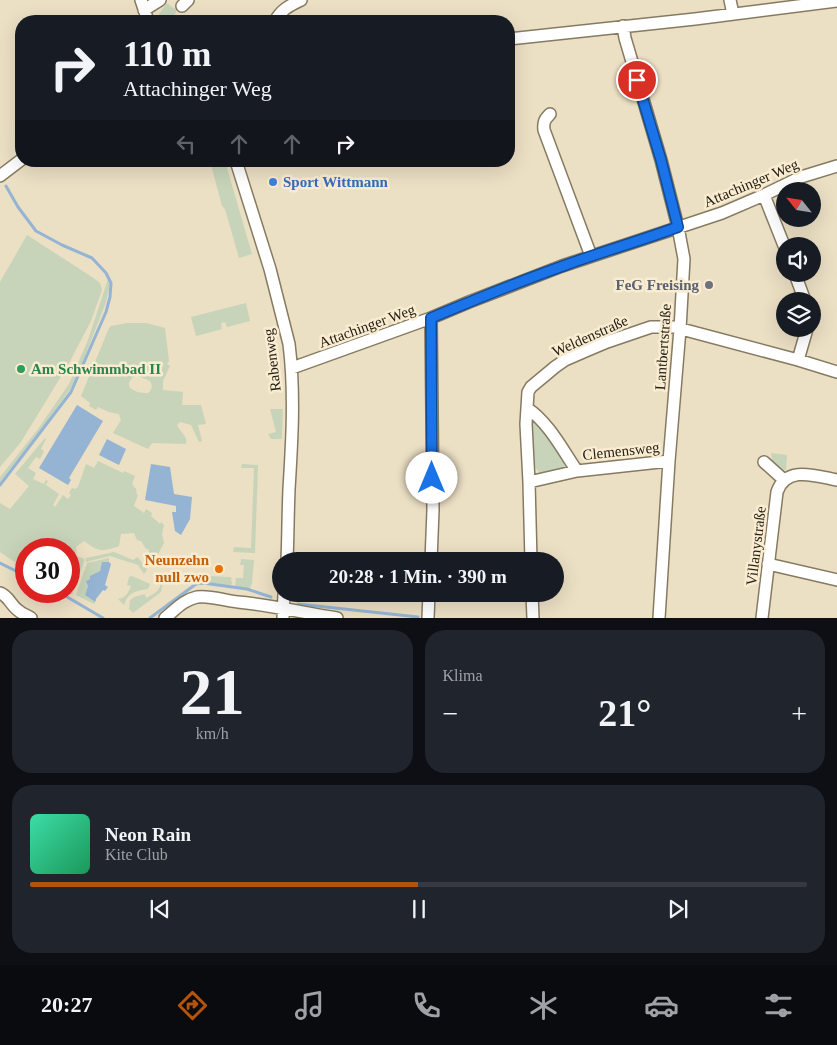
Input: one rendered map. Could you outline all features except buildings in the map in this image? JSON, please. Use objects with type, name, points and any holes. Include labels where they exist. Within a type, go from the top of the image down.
[{"type":"street","points":[[142,5],[160,0]]},
{"type":"street","points":[[278,15],[286,8],[301,0]]},
{"type":"street","points":[[730,0],[733,14]]},
{"type":"street","points":[[515,38],[837,1]]},
{"type":"street","name":"Lantbertstraße","points":[[623,26],[661,160],[684,259],[659,618]]},
{"type":"street","points":[[550,114],[543,124],[544,130],[591,256]]},
{"type":"street","points":[[2,169],[15,163]]},
{"type":"street","name":"Attachinger Weg","points":[[292,368],[431,318],[591,256],[722,213],[801,177],[837,166]]},
{"type":"street","name":"Rabenweg","points":[[238,167],[270,269],[289,344],[292,368],[292,445],[286,552]]},
{"type":"street","points":[[764,195],[781,237]]},
{"type":"street","points":[[431,318],[433,510],[431,552]]},
{"type":"street","name":"Weldenstraße","points":[[531,552],[526,424],[527,394],[529,390],[565,360],[607,342],[651,327],[674,327],[837,372]]},
{"type":"street","points":[[798,360],[805,337]]},
{"type":"street","name":"Clemensweg","points":[[526,408],[544,422],[577,471]]},
{"type":"street","name":"Clemensweg","points":[[529,482],[577,471],[669,460]]},
{"type":"street","points":[[764,462],[784,480],[794,474],[837,480]]},
{"type":"street","name":"Villanystraße","points":[[762,618],[777,492],[784,480]]},
{"type":"street","points":[[768,564],[837,580]]},
{"type":"street","points":[[0,593],[9,599],[18,610],[31,618]]},
{"type":"street","points":[[165,618],[182,603],[198,597],[254,603],[283,613],[337,618]]},
{"type":"street","points":[[428,618],[429,602]]},
{"type":"street","points":[[532,602],[533,618]]},
{"type":"green space","points":[[167,3],[176,10],[174,15],[158,15]]},
{"type":"green space","points":[[212,167],[227,167],[252,254],[239,258],[225,209],[222,206]]},
{"type":"green space","points":[[27,235],[92,277],[100,283],[102,290],[91,321],[68,365],[21,442],[0,467],[0,282]]},
{"type":"green space","points":[[108,279],[110,281],[106,302],[71,388],[0,482],[0,477],[38,429],[69,384],[88,340]]},
{"type":"green space","points":[[246,303],[250,321],[227,327],[225,322],[221,323],[222,329],[196,336],[191,317]]},
{"type":"green space","points":[[127,323],[146,323],[165,328],[169,361],[167,364],[170,366],[163,381],[163,390],[183,392],[182,405],[201,405],[206,424],[198,425],[202,441],[199,442],[191,425],[180,422],[177,425],[185,436],[186,444],[152,443],[148,449],[113,433],[121,420],[119,414],[98,407],[96,410],[89,406],[90,403],[81,396],[111,326]],"holes":[[[136,375],[150,381],[152,388],[148,393],[134,391],[129,386],[131,379]]]},
{"type":"green space","points":[[270,409],[283,409],[282,439],[271,439],[268,434],[276,432]]},
{"type":"green space","points":[[532,423],[537,423],[541,427],[564,463],[565,470],[542,475],[534,466]]},
{"type":"green space","points":[[45,438],[41,449],[44,451],[40,459],[36,457],[28,468],[36,473],[33,479],[44,484],[46,480],[48,481],[46,485],[59,494],[53,505],[55,507],[63,495],[68,499],[72,488],[78,487],[86,464],[94,468],[98,461],[123,473],[124,471],[135,476],[132,484],[138,495],[134,506],[144,513],[146,509],[152,513],[151,516],[160,524],[161,522],[164,525],[162,534],[164,543],[156,558],[151,556],[141,541],[137,540],[134,533],[121,534],[119,546],[104,550],[97,549],[84,541],[80,544],[80,538],[15,538],[15,562],[0,552],[0,503],[10,509],[29,486],[15,474]]},
{"type":"green space","points":[[771,453],[787,455],[786,470],[778,469],[773,464]]},
{"type":"green space","points":[[242,464],[258,465],[255,553],[233,552],[234,547],[251,548],[254,468],[241,468]]},
{"type":"green space","points":[[114,552],[133,560],[138,557],[147,570],[144,574],[138,565],[110,556],[86,562],[86,558]]},
{"type":"green space","points":[[80,557],[85,559],[80,573]]},
{"type":"green space","points":[[109,558],[109,562],[102,562],[100,572],[90,576],[91,579],[87,580],[88,586],[85,595],[95,602],[94,604],[80,597],[80,583],[87,563]]},
{"type":"green space","points":[[241,559],[254,560],[250,588],[235,587],[236,578],[243,578],[244,565],[240,565]]},
{"type":"green space","points":[[189,575],[231,577],[232,584],[229,586],[202,582],[194,585],[189,579]]},
{"type":"green space","points":[[132,576],[150,584],[148,589],[130,595],[124,605],[118,599],[123,598],[128,593],[131,586],[127,585],[129,577]]},
{"type":"green space","points":[[162,580],[161,592],[133,613],[129,609],[130,600],[145,594],[146,598],[153,594],[159,589]]},
{"type":"water","points":[[77,405],[103,421],[69,478],[71,480],[68,485],[39,468]]},
{"type":"water","points":[[107,439],[126,449],[119,465],[99,455]]},
{"type":"water","points":[[151,464],[170,467],[174,494],[192,497],[190,519],[181,535],[175,531],[172,512],[176,512],[176,506],[145,500]]},
{"type":"water","points":[[102,562],[109,562],[111,564],[105,585],[108,587],[105,591],[103,590],[95,602],[85,595],[88,586],[86,581],[90,579],[90,576],[100,571]]},
{"type":"waterway","points":[[0,485],[71,392],[106,312],[111,283],[106,273],[92,258],[36,231],[18,207],[6,186]]},
{"type":"waterway","points":[[0,563],[15,570]]},
{"type":"waterway","points":[[150,618],[196,584],[203,583],[247,589],[271,597]]},
{"type":"waterway","points":[[77,603],[103,618]]},
{"type":"waterway","points":[[298,604],[418,617]]},
{"type":"place","name":"Sport Wittmann","points":[[273,182]]},
{"type":"place","name":"FeG Freising","points":[[709,285]]},
{"type":"place","name":"Am Schwimmbad II","points":[[21,369]]},
{"type":"place","name":"Neunzehn null zwo","points":[[219,569]]},
{"type":"route","points":[[432,478],[431,318],[535,276],[678,227],[661,160],[637,80]]}]
